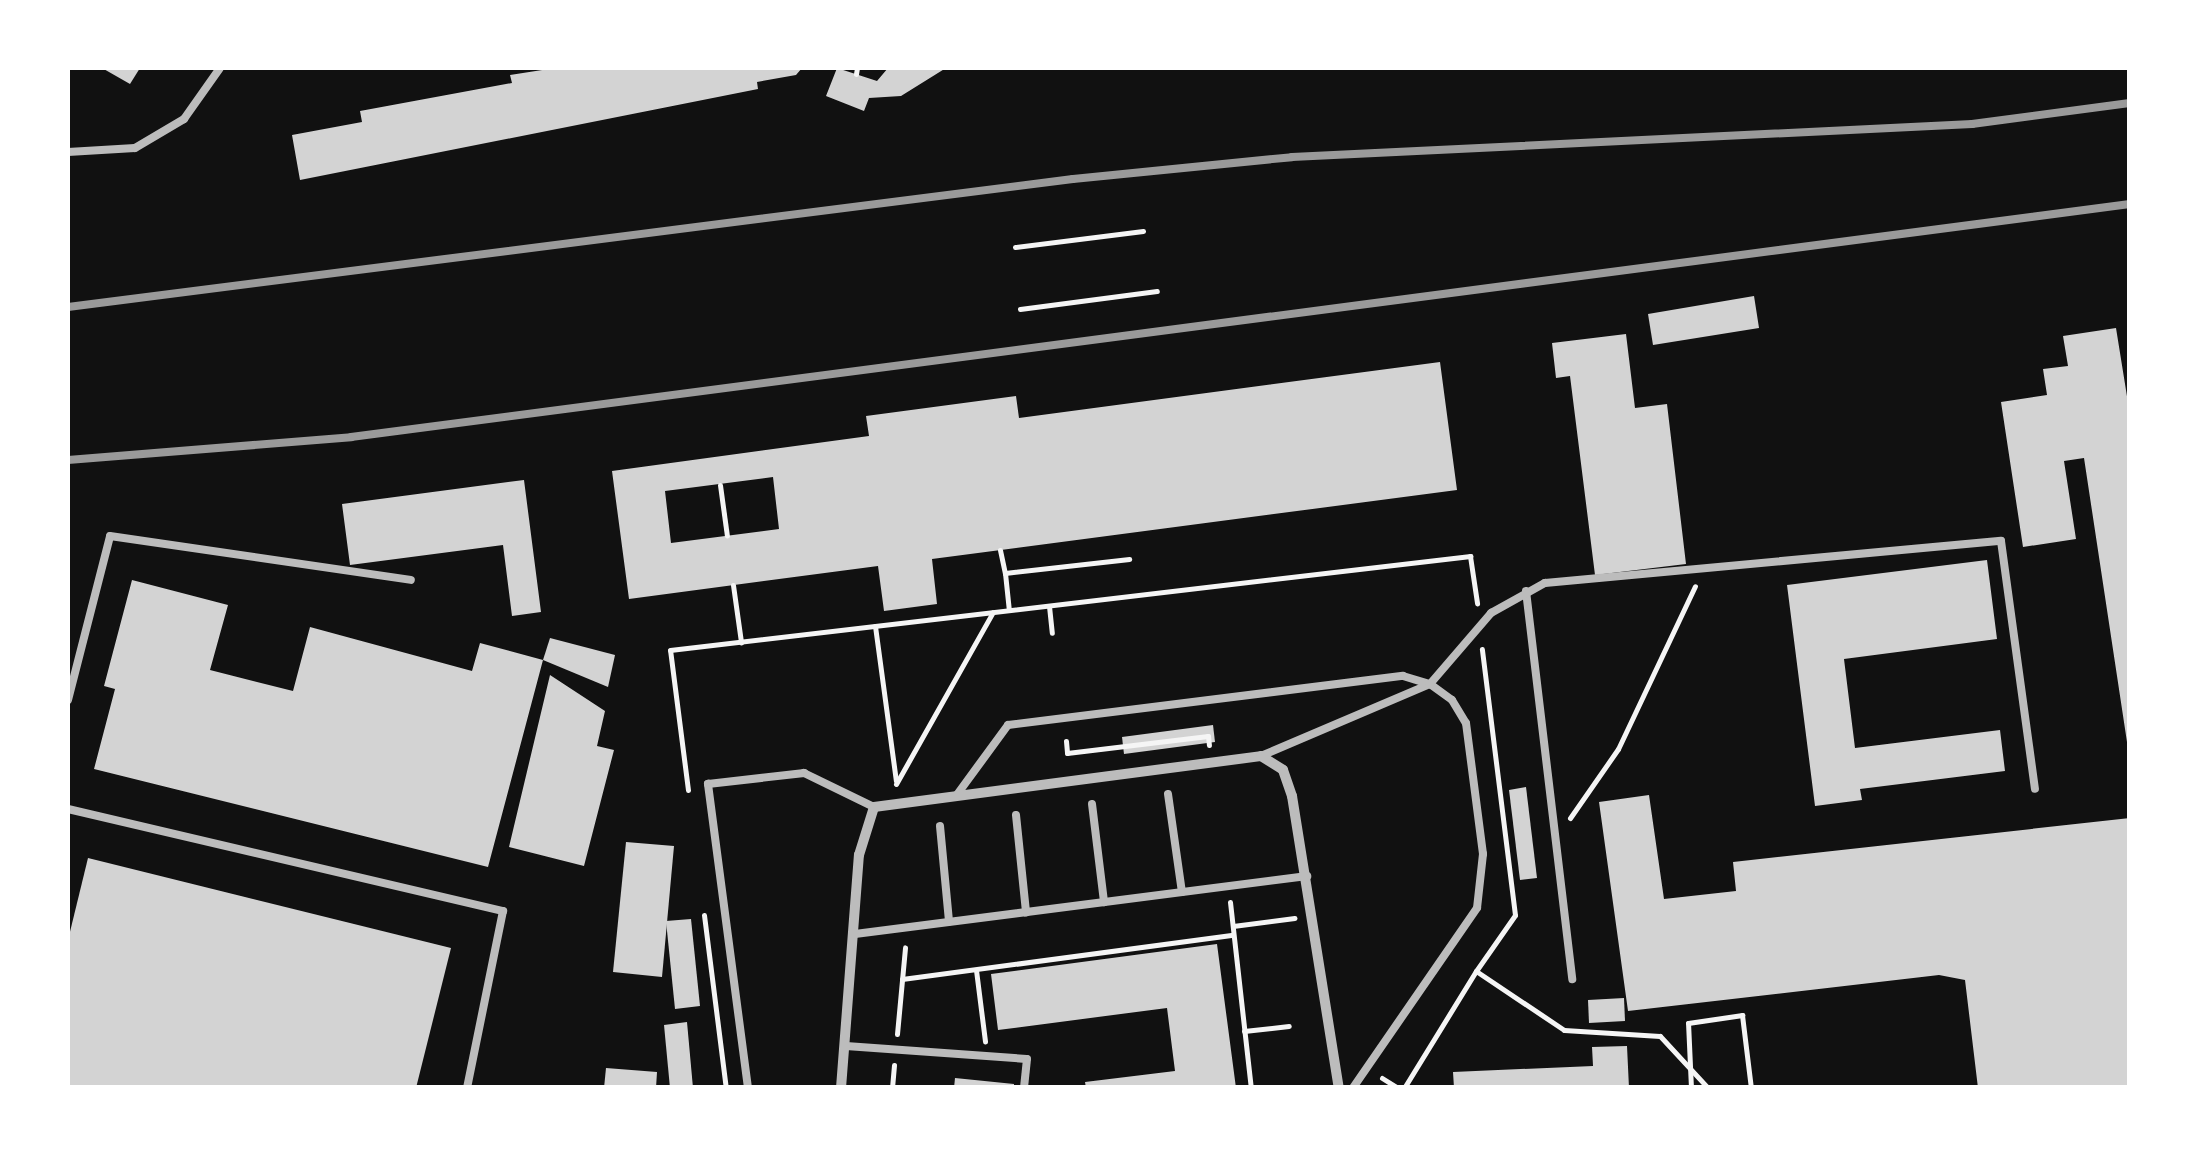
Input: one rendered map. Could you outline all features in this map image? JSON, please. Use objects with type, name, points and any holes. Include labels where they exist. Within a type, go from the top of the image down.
[{"type":"street","points":[[841,1088],[860,854],[874,807],[1261,756],[1288,782],[1307,876],[1339,1088]]},
{"type":"lane","points":[[68,152],[135,148],[184,119],[220,68]]},
{"type":"lane","points":[[68,700],[110,536],[411,580]]},
{"type":"lane","points":[[1261,756],[1430,684],[1480,624],[1544,582],[2001,541],[2035,789]]},
{"type":"lane","points":[[1526,591],[1572,979]]},
{"type":"lane","points":[[956,796],[1008,725],[1402,676],[1430,684],[1466,722],[1483,854],[1477,908],[1353,1088]]},
{"type":"lane","points":[[748,1088],[708,784],[804,773],[874,807]]},
{"type":"lane","points":[[1168,794],[1182,892]]},
{"type":"lane","points":[[1092,804],[1104,902]]},
{"type":"lane","points":[[68,809],[503,911],[467,1088]]},
{"type":"lane","points":[[1016,815],[1026,912]]},
{"type":"lane","points":[[940,826],[949,922]]},
{"type":"lane","points":[[855,934],[1307,876]]},
{"type":"lane","points":[[846,1046],[1027,1059],[1024,1088]]},
{"type":"path","points":[[1015,247],[1143,231]]},
{"type":"path","points":[[1020,309],[1157,291]]},
{"type":"path","points":[[720,485],[726,536]]},
{"type":"path","points":[[1000,550],[1009,610]]},
{"type":"path","points":[[689,794],[670,650],[1470,556],[1515,915],[1401,1088],[1382,1078]]},
{"type":"path","points":[[1006,573],[1128,560]]},
{"type":"path","points":[[1556,836],[1618,749],[1705,568]]},
{"type":"path","points":[[733,585],[741,642]]},
{"type":"path","points":[[1048,605],[1052,633]]},
{"type":"path","points":[[875,626],[896,784],[992,612]]},
{"type":"path","points":[[1066,740],[1067,753],[1208,736]]},
{"type":"path","points":[[1229,896],[1251,1088]]},
{"type":"path","points":[[704,912],[726,1088]]},
{"type":"path","points":[[1232,926],[1312,916]]},
{"type":"path","points":[[902,980],[1234,936]]},
{"type":"path","points":[[892,1088],[905,947]]},
{"type":"path","points":[[976,970],[987,1058]]},
{"type":"path","points":[[1476,971],[1564,1030],[1660,1036],[1690,1074],[1708,1088]]},
{"type":"path","points":[[1691,1088],[1688,1023],[1742,1015],[1751,1088]]},
{"type":"path","points":[[1244,1031],[1289,1026]]},
{"type":"building","points":[[102,68],[140,68],[130,84]]},
{"type":"building","points":[[555,68],[802,68],[796,75],[757,82],[758,89],[300,180],[292,135],[362,122],[360,111],[512,83],[510,75]]},
{"type":"building","points":[[837,68],[877,81],[888,68],[946,68],[901,96],[869,98],[864,111],[826,96]]},
{"type":"building","points":[[1754,296],[1759,328],[1653,345],[1648,314]]},
{"type":"building","points":[[2116,328],[2130,415],[2127,742],[2084,458],[2064,461],[2076,539],[2023,547],[2001,402],[2047,395],[2043,369],[2068,366],[2063,336]]},
{"type":"building","points":[[1626,334],[1635,408],[1667,404],[1686,564],[1595,575],[1570,376],[1556,378],[1552,343]]},
{"type":"building","points":[[1440,362],[1457,490],[932,559],[937,604],[884,611],[878,566],[629,599],[612,471],[869,436],[866,416],[1016,396],[1019,418]],"holes":[[[773,477],[779,529],[671,543],[665,491]]]},
{"type":"building","points":[[524,480],[541,612],[512,616],[503,545],[350,565],[342,504]]},
{"type":"building","points":[[1987,560],[1997,639],[1844,659],[1855,748],[2000,730],[2005,771],[1860,789],[1862,800],[1815,806],[1787,585]]},
{"type":"building","points":[[132,580],[228,605],[210,670],[293,691],[310,627],[472,671],[480,643],[543,660],[488,867],[94,769],[115,689],[104,686]]},
{"type":"building","points":[[550,638],[615,655],[608,687],[543,660]]},
{"type":"building","points":[[550,675],[605,711],[597,746],[614,750],[584,866],[509,847]]},
{"type":"building","points":[[1213,725],[1215,742],[1124,754],[1122,737]]},
{"type":"building","points":[[1526,787],[1537,878],[1520,880],[1509,790]]},
{"type":"building","points":[[1649,795],[1664,899],[1736,891],[1733,862],[2130,818],[2130,1088],[1978,1088],[1965,980],[1939,975],[1628,1011],[1599,802]]},
{"type":"building","points":[[626,842],[674,846],[662,977],[613,972]]},
{"type":"building","points":[[88,858],[451,948],[416,1088],[68,1088],[68,940]]},
{"type":"building","points":[[691,919],[700,1006],[675,1009],[666,921]]},
{"type":"building","points":[[1217,944],[1236,1088],[1086,1088],[1085,1082],[1175,1071],[1167,1008],[998,1030],[991,974]]},
{"type":"building","points":[[1624,998],[1625,1021],[1589,1023],[1588,1000]]},
{"type":"building","points":[[687,1022],[693,1088],[670,1088],[664,1025]]},
{"type":"building","points":[[1627,1046],[1629,1088],[1454,1088],[1453,1072],[1593,1066],[1592,1047]]},
{"type":"building","points":[[606,1068],[657,1072],[656,1088],[604,1088]]},
{"type":"building","points":[[955,1078],[1014,1084],[1014,1088],[954,1088]]},
{"type":"railway","points":[[68,307],[1073,179],[1292,157],[1972,124],[2130,103]]},
{"type":"railway","points":[[68,460],[351,437],[2130,204]]}]
